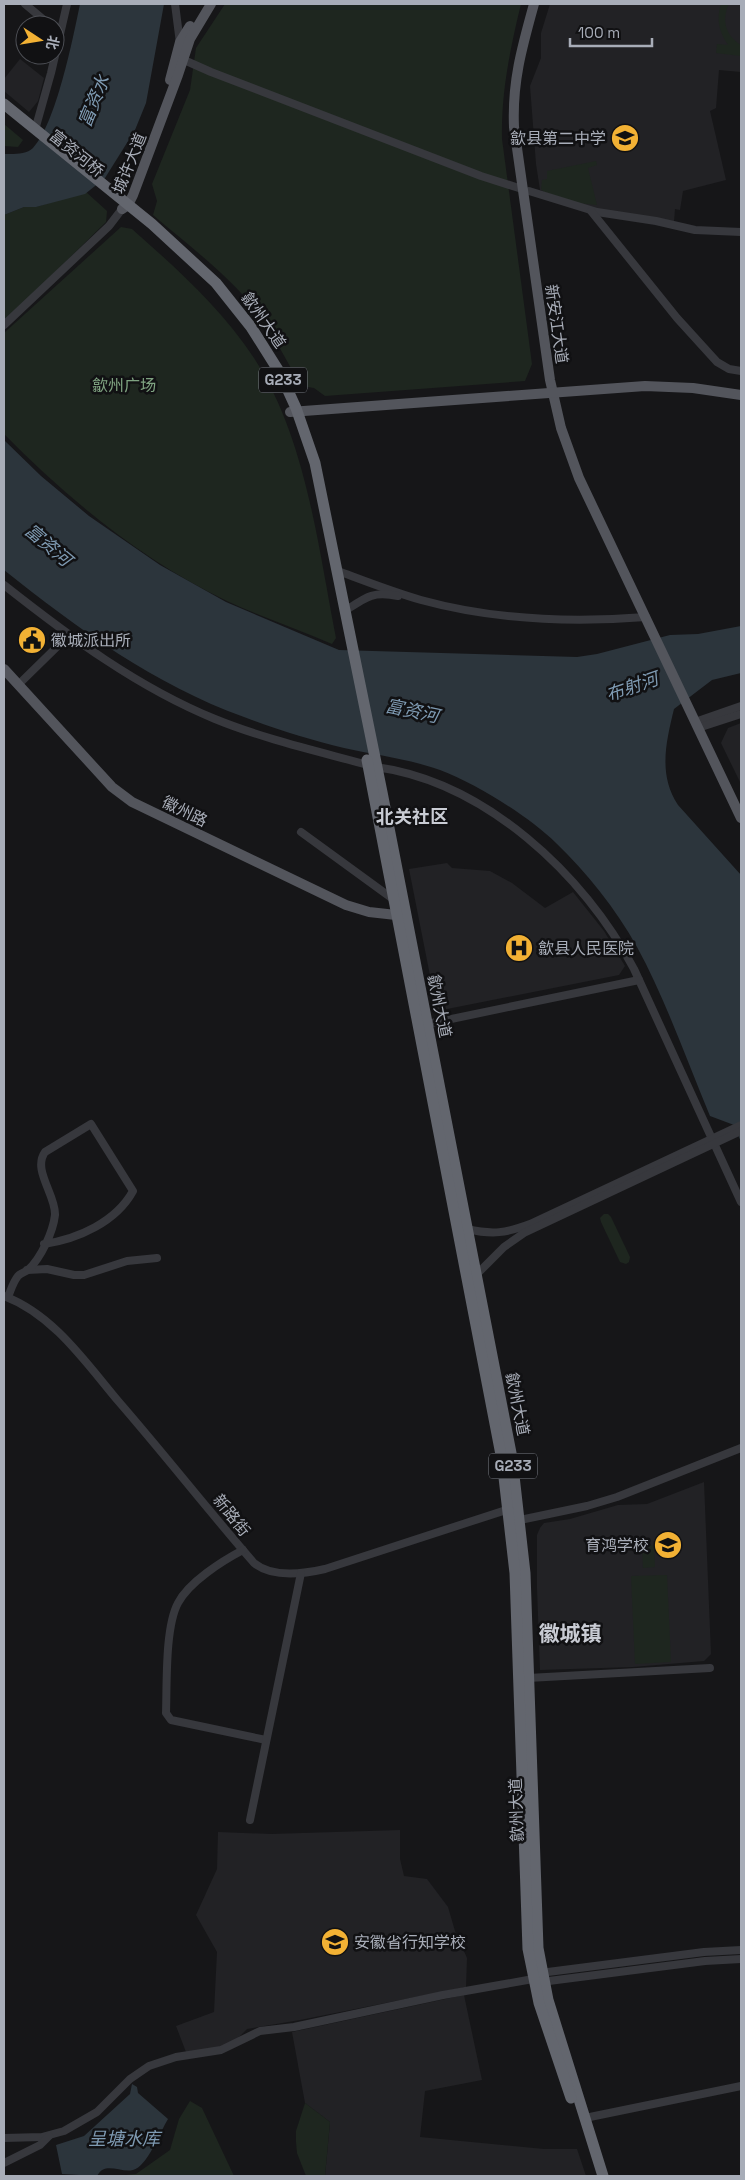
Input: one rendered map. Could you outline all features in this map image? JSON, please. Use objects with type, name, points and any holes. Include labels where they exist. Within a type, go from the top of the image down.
[{"type":"highway","name":"G233","points":[[4,104],[37,134]]},
{"type":"highway","name":"G233","points":[[4,114],[37,134]]},
{"type":"highway","name":"富资河桥","points":[[37,134],[101,188]]},
{"type":"highway","name":"歙州大道","points":[[101,188],[124,205],[227,307],[261,354],[295,415],[319,481],[338,571],[345,611],[347,639]]},
{"type":"highway","name":"歙州大道","points":[[295,415],[313,483],[347,639]]},
{"type":"highway","name":"G233","points":[[347,639],[371,763]]},
{"type":"highway","name":"歙州大道","points":[[371,763],[393,899],[497,1429],[509,1509],[516,1600],[526,1923],[537,1978],[560,2069],[596,2176]]},
{"type":"highway","name":"歙州大道","points":[[371,763],[427,1024],[512,1458],[525,1573],[537,1978],[603,2176]]},
{"type":"main road","name":"城许大道","points":[[124,205],[172,73],[180,42],[203,4]]},
{"type":"main road","name":"城许大道","points":[[124,205],[184,60],[190,39],[211,4]]},
{"type":"main road","name":"新安江大道","points":[[534,4],[518,62],[514,89],[514,127],[556,395],[566,445],[579,478],[646,617],[655,630]]},
{"type":"main road","name":"新安江大道","points":[[525,190],[520,127],[520,89],[524,63],[540,4]]},
{"type":"main road","points":[[295,415],[662,386],[706,389],[741,395]]},
{"type":"main road","points":[[556,395],[662,393],[706,396],[741,402]]},
{"type":"main road","name":"新安江大道","points":[[556,395],[585,475],[655,630]]},
{"type":"main road","points":[[655,630],[693,711],[741,804]]},
{"type":"main road","name":"徽州路","points":[[4,669],[112,787],[132,802],[346,905],[369,912],[396,915]]},
{"type":"main road","points":[[700,724],[741,818]]},
{"type":"street","points":[[25,4],[38,15]]},
{"type":"street","points":[[175,4],[184,60],[481,176],[591,211],[656,221],[696,230],[741,232]]},
{"type":"street","points":[[37,134],[51,65]]},
{"type":"street","points":[[4,325],[109,226],[124,205]]},
{"type":"street","points":[[591,211],[677,318],[717,362],[729,370],[741,371]]},
{"type":"street","points":[[338,571],[420,600]]},
{"type":"street","points":[[4,585],[69,635],[141,682],[214,719],[262,736],[403,770],[432,781],[483,808],[530,841],[556,864],[587,899],[617,939],[639,980],[741,1202]]},
{"type":"street","points":[[345,611],[365,597],[376,594],[420,600],[476,612],[522,618],[591,620],[646,617]]},
{"type":"street","points":[[18,684],[69,635]]},
{"type":"street","points":[[700,724],[741,706]]},
{"type":"street","points":[[700,724],[741,714]]},
{"type":"street","points":[[301,832],[393,899]]},
{"type":"street","points":[[427,1024],[639,980]]},
{"type":"street","points":[[6,1296],[17,1278],[37,1258],[44,1244],[51,1230],[55,1212],[41,1165],[42,1156],[45,1152],[91,1124],[133,1191],[124,1205],[108,1219],[72,1238],[44,1244]]},
{"type":"street","points":[[467,1229],[502,1233],[530,1224],[736,1132],[741,1125]]},
{"type":"street","points":[[476,1275],[504,1247],[524,1233],[713,1142]]},
{"type":"street","points":[[27,1270],[47,1269],[74,1275],[84,1275],[127,1261],[157,1258]]},
{"type":"street","name":"新路街","points":[[6,1296],[27,1306],[45,1318],[78,1354],[254,1563],[266,1571],[301,1573],[325,1570],[458,1524],[509,1509]]},
{"type":"street","points":[[520,1520],[602,1502],[741,1448]]},
{"type":"street","points":[[243,1550],[201,1578],[176,1605],[168,1649],[166,1713],[171,1720],[266,1740]]},
{"type":"street","points":[[250,1820],[301,1573]]},
{"type":"street","points":[[528,1678],[710,1668]]},
{"type":"street","points":[[4,2138],[49,2136],[73,2128],[105,2106],[137,2074],[162,2061],[221,2050],[260,2031],[294,2027],[443,1995],[537,1978],[704,1952],[741,1950]]},
{"type":"street","points":[[537,1978],[741,1959]]},
{"type":"street","points":[[585,2118],[741,2086]]},
{"type":"street","points":[[4,2163],[40,2145],[49,2136]]},
{"type":"shaded area","name":"歙县第二中学","points":[[550,4],[741,4],[741,72],[719,70],[716,108],[710,111],[726,180],[683,191],[680,210],[675,209],[674,222],[603,211],[540,190],[530,86],[541,58],[541,33]]},
{"type":"shaded area","points":[[15,65],[28,65],[44,78],[38,101],[29,112],[4,91],[4,79]]},
{"type":"shaded area","points":[[741,723],[741,784],[721,743],[728,728]]},
{"type":"shaded area","name":"歙县人民医院","points":[[447,863],[452,868],[490,871],[512,883],[545,908],[573,892],[604,931],[625,966],[619,975],[437,1011],[409,869]]},
{"type":"shaded area","points":[[704,1482],[711,1654],[704,1661],[633,1667],[540,1670],[537,1535],[544,1523],[570,1519],[618,1505],[647,1504]]},
{"type":"shaded area","name":"安徽省行知学校","points":[[400,1830],[400,1859],[404,1876],[427,1879],[448,1907],[455,1931],[467,1958],[466,1987],[247,2029],[233,2043],[207,2051],[186,2052],[176,2026],[214,2012],[217,1952],[196,1915],[217,1869],[218,1832],[271,1834]]},
{"type":"shaded area","name":"安徽省行知学校","points":[[464,1995],[482,2080],[425,2091],[420,2137],[544,2149],[577,2149],[586,2176],[325,2176],[330,2122],[305,2103],[292,2032]]},
{"type":"green space","points":[[225,4],[521,4],[507,71],[502,139],[532,364],[525,381],[325,396],[314,388],[301,386],[259,314],[248,300],[209,262],[153,215],[157,201],[152,184],[190,90],[196,48]]},
{"type":"green space","points":[[721,4],[729,4],[725,16],[726,27],[732,37],[741,45],[741,56],[716,53],[717,44],[728,45],[719,25]]},
{"type":"green space","points":[[4,124],[23,140],[18,147],[4,146]]},
{"type":"green space","points":[[596,161],[597,165],[588,168],[597,205],[578,203],[544,192],[541,189],[542,180],[547,179],[547,171]]},
{"type":"green space","points":[[86,192],[107,211],[106,222],[4,322],[4,215],[24,207],[36,207]]},
{"type":"green space","name":"歙州广场","points":[[121,227],[132,229],[212,305],[254,358],[272,389],[298,457],[308,494],[336,638],[332,644],[227,601],[166,567],[108,527],[81,505],[4,434],[4,333]]},
{"type":"green space","points":[[604,1214],[608,1214],[611,1217],[630,1257],[629,1262],[626,1264],[620,1262],[601,1222],[600,1218]]},
{"type":"green space","points":[[654,1545],[655,1567],[643,1568],[642,1546]]},
{"type":"green space","points":[[667,1575],[671,1662],[635,1664],[631,1576]]},
{"type":"green space","points":[[190,2101],[202,2108],[234,2176],[115,2176],[136,2174],[170,2150],[179,2119]]},
{"type":"green space","points":[[305,2103],[330,2122],[325,2176],[306,2176],[297,2153],[296,2131]]},
{"type":"water","name":"富资水","points":[[80,4],[164,4],[146,103],[135,130],[105,178],[85,194],[36,207],[24,207],[4,215],[4,154],[27,152],[33,148],[41,136],[56,101]]},
{"type":"water","points":[[4,440],[41,476],[89,516],[160,565],[226,602],[339,650],[577,657],[597,654],[670,635],[698,634],[741,626],[741,673],[712,680],[674,709],[666,746],[666,770],[672,794],[678,805],[741,875],[741,1142],[734,1125],[710,1116],[657,987],[637,947],[620,919],[579,867],[556,843],[531,822],[486,792],[440,770],[404,760],[344,748],[294,734],[244,717],[179,689],[118,654],[4,570]]},
{"type":"water","name":"呈塘水库","points":[[132,2084],[137,2087],[138,2093],[168,2119],[143,2163],[128,2171],[104,2169],[97,2176],[62,2174],[56,2145],[84,2136],[130,2094]]},
{"type":"place","name":"歙县第二中学","points":[[625,138]]},
{"type":"place","name":"徽城派出所","points":[[32,640]]},
{"type":"place","name":"歙县人民医院","points":[[519,948]]},
{"type":"place","name":"育鸿学校","points":[[668,1545]]},
{"type":"place","name":"安徽省行知学校","points":[[335,1942]]},
{"type":"district","name":"北关社区","points":[[412,817]]},
{"type":"district","name":"徽城镇","points":[[570,1634]]},
{"type":"water label","name":"富资河","points":[[48,545]]},
{"type":"water label","name":"布射河","points":[[632,687]]},
{"type":"water label","name":"富资河","points":[[412,711]]}]
